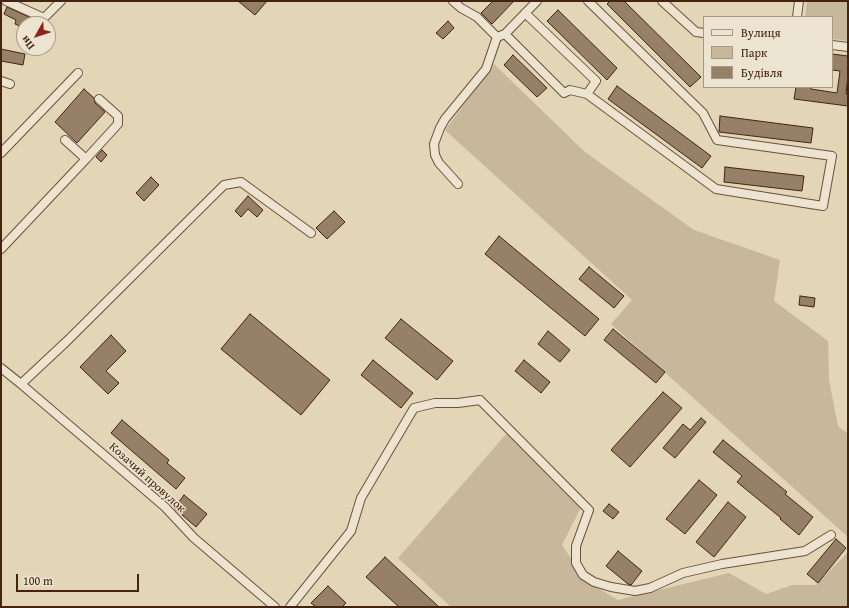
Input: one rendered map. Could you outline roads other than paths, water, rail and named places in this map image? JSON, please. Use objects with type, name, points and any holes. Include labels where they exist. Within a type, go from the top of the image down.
[{"type":"street","points":[[6,1],[44,18],[61,1]]},
{"type":"street","points":[[453,1],[461,8],[477,17],[501,36],[564,93],[570,90],[587,94],[716,189],[823,206],[832,156],[717,140],[703,113],[588,1]]},
{"type":"street","points":[[461,8],[467,1]]},
{"type":"street","points":[[458,184],[438,162],[435,155],[434,144],[440,128],[445,119],[486,69],[501,36],[537,1]]},
{"type":"street","points":[[662,1],[696,32],[703,33]]},
{"type":"street","points":[[797,16],[799,1]]},
{"type":"street","points":[[525,13],[596,81],[587,94]]},
{"type":"street","points":[[833,45],[848,47]]},
{"type":"street","points":[[1,153],[78,73]]},
{"type":"street","points":[[1,81],[10,84]]},
{"type":"street","points":[[1,249],[118,124],[118,116],[99,99]]},
{"type":"street","points":[[65,140],[86,159]]},
{"type":"street","points":[[21,384],[67,341],[224,185],[241,182],[311,233]]},
{"type":"street","name":"Козачий провулок","points":[[1,368],[165,507],[194,538],[274,607]]},
{"type":"street","points":[[290,607],[351,531],[362,498],[414,408],[435,403],[458,403],[480,400],[589,510],[576,546],[576,563],[583,575],[594,582],[635,591],[650,588],[683,572],[722,564],[805,551],[831,535]]}]
